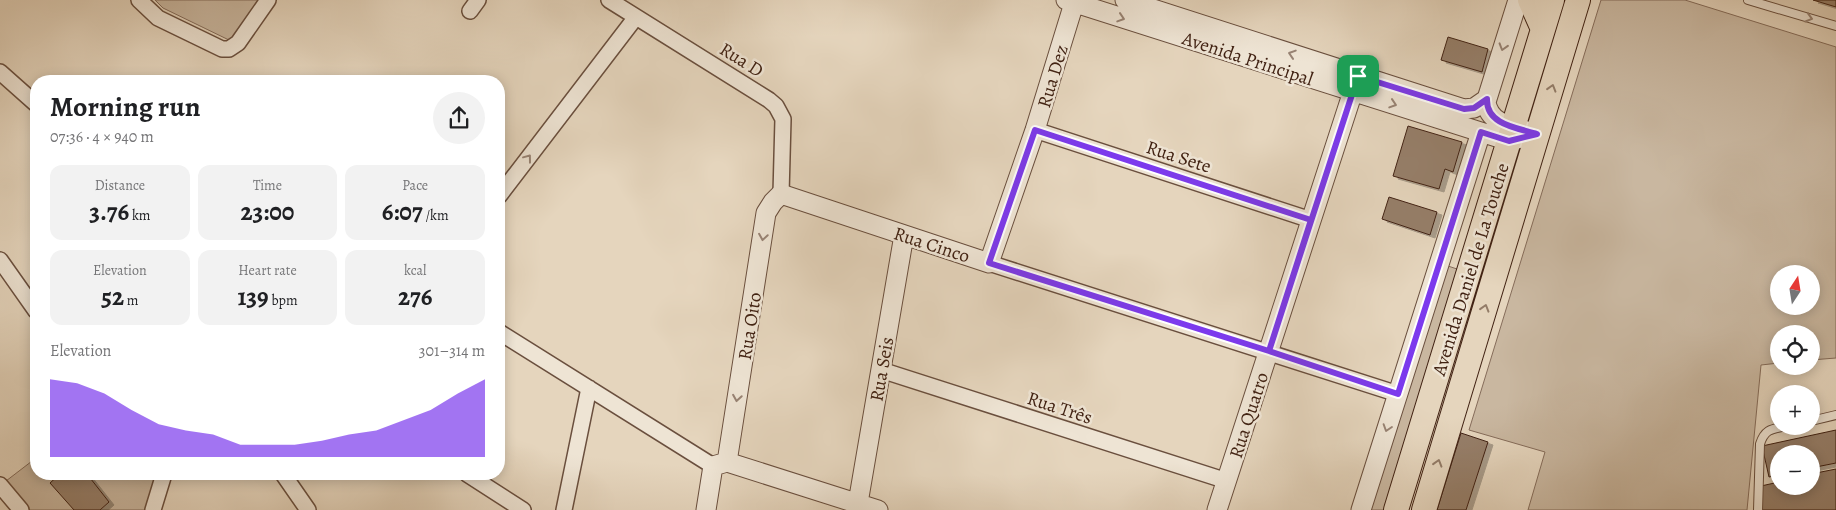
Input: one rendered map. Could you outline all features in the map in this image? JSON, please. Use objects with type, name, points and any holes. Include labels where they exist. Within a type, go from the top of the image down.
[{"type":"main road","points":[[1530,0],[1544,29]]},
{"type":"main road","name":"Avenida Daniel de La Touche","points":[[1396,510],[1552,0]]},
{"type":"main road","name":"Avenida Daniel de La Touche","points":[[1424,510],[1578,0]]},
{"type":"street","points":[[139,0],[158,18],[222,49],[229,49],[238,44],[268,0]]},
{"type":"street","name":"Rua D","points":[[609,0],[776,106],[783,119],[781,194]]},
{"type":"street","name":"Avenida Principal","points":[[1125,0],[1355,83],[1481,132],[1511,134]]},
{"type":"street","points":[[1518,0],[1487,99],[1487,109],[1492,117],[1511,134],[1537,134]]},
{"type":"street","name":"Avenida Principal","points":[[1074,1],[1355,83],[1464,109],[1474,108],[1487,99]]},
{"type":"street","name":"Rua Dez","points":[[989,263],[1035,130],[1074,1]]},
{"type":"street","points":[[505,188],[636,17]]},
{"type":"street","points":[[0,72],[30,99]]},
{"type":"street","name":"Rua Quatro","points":[[1217,510],[1355,83]]},
{"type":"street","name":"Rua Sete","points":[[1035,130],[1311,220]]},
{"type":"street","points":[[1361,510],[1481,132]]},
{"type":"street","name":"Rua Cinco","points":[[781,194],[989,263],[1269,351],[1398,394]]},
{"type":"street","name":"Rua Oito","points":[[706,510],[720,464],[766,213],[781,194]]},
{"type":"street","name":"Rua Seis","points":[[858,504],[904,235]]},
{"type":"street","points":[[0,260],[30,302]]},
{"type":"street","points":[[505,336],[589,388],[720,464],[878,510]]},
{"type":"street","name":"Rua Três","points":[[881,370],[1227,481]]},
{"type":"street","points":[[564,510],[589,388]]},
{"type":"street","points":[[153,510],[162,480]]},
{"type":"street","points":[[286,480],[302,507]]},
{"type":"street","points":[[476,480],[522,510]]},
{"type":"street","points":[[0,485],[22,510]]},
{"type":"lane","points":[[1748,0],[1836,26]]},
{"type":"lane","points":[[1820,419],[1836,415]]},
{"type":"lane","points":[[1758,510],[1760,444],[1765,432],[1770,430]]},
{"type":"shaded area","points":[[155,0],[261,0],[231,41],[163,8]]},
{"type":"shaded area","points":[[1601,0],[1685,0],[1836,47],[1836,358],[1820,359],[1820,325],[1770,325],[1770,364],[1761,365],[1747,510],[1528,510],[1545,452],[1469,430]]},
{"type":"shaded area","points":[[1445,265],[1463,271],[1388,510],[1367,510]]},
{"type":"shaded area","points":[[30,463],[30,480],[154,480],[146,510],[30,510],[6,481]]},
{"type":"building","points":[[1813,0],[1836,0],[1836,7]]},
{"type":"building","points":[[1448,37],[1488,49],[1482,72],[1441,60]]},
{"type":"building","points":[[1408,126],[1462,142],[1453,172],[1445,169],[1439,189],[1393,176]]},
{"type":"building","points":[[1389,197],[1437,212],[1430,235],[1382,219]]},
{"type":"building","points":[[1836,430],[1836,463],[1820,466],[1820,445],[1770,445],[1769,477],[1762,446],[1820,435]]},
{"type":"building","points":[[1461,433],[1488,442],[1466,510],[1437,510]]},
{"type":"building","points":[[1836,469],[1836,510],[1760,510],[1761,486],[1770,484],[1770,495],[1820,495],[1820,472]]},
{"type":"building","points":[[53,480],[92,480],[109,502],[100,510],[74,510],[50,483]]},
{"type":"route","points":[[1358,76],[1269,351],[989,263],[1035,130],[1311,220],[1269,351],[1398,394],[1481,132],[1509,141],[1537,134],[1499,122],[1488,111],[1487,99],[1474,108],[1464,109],[1358,76]]}]
